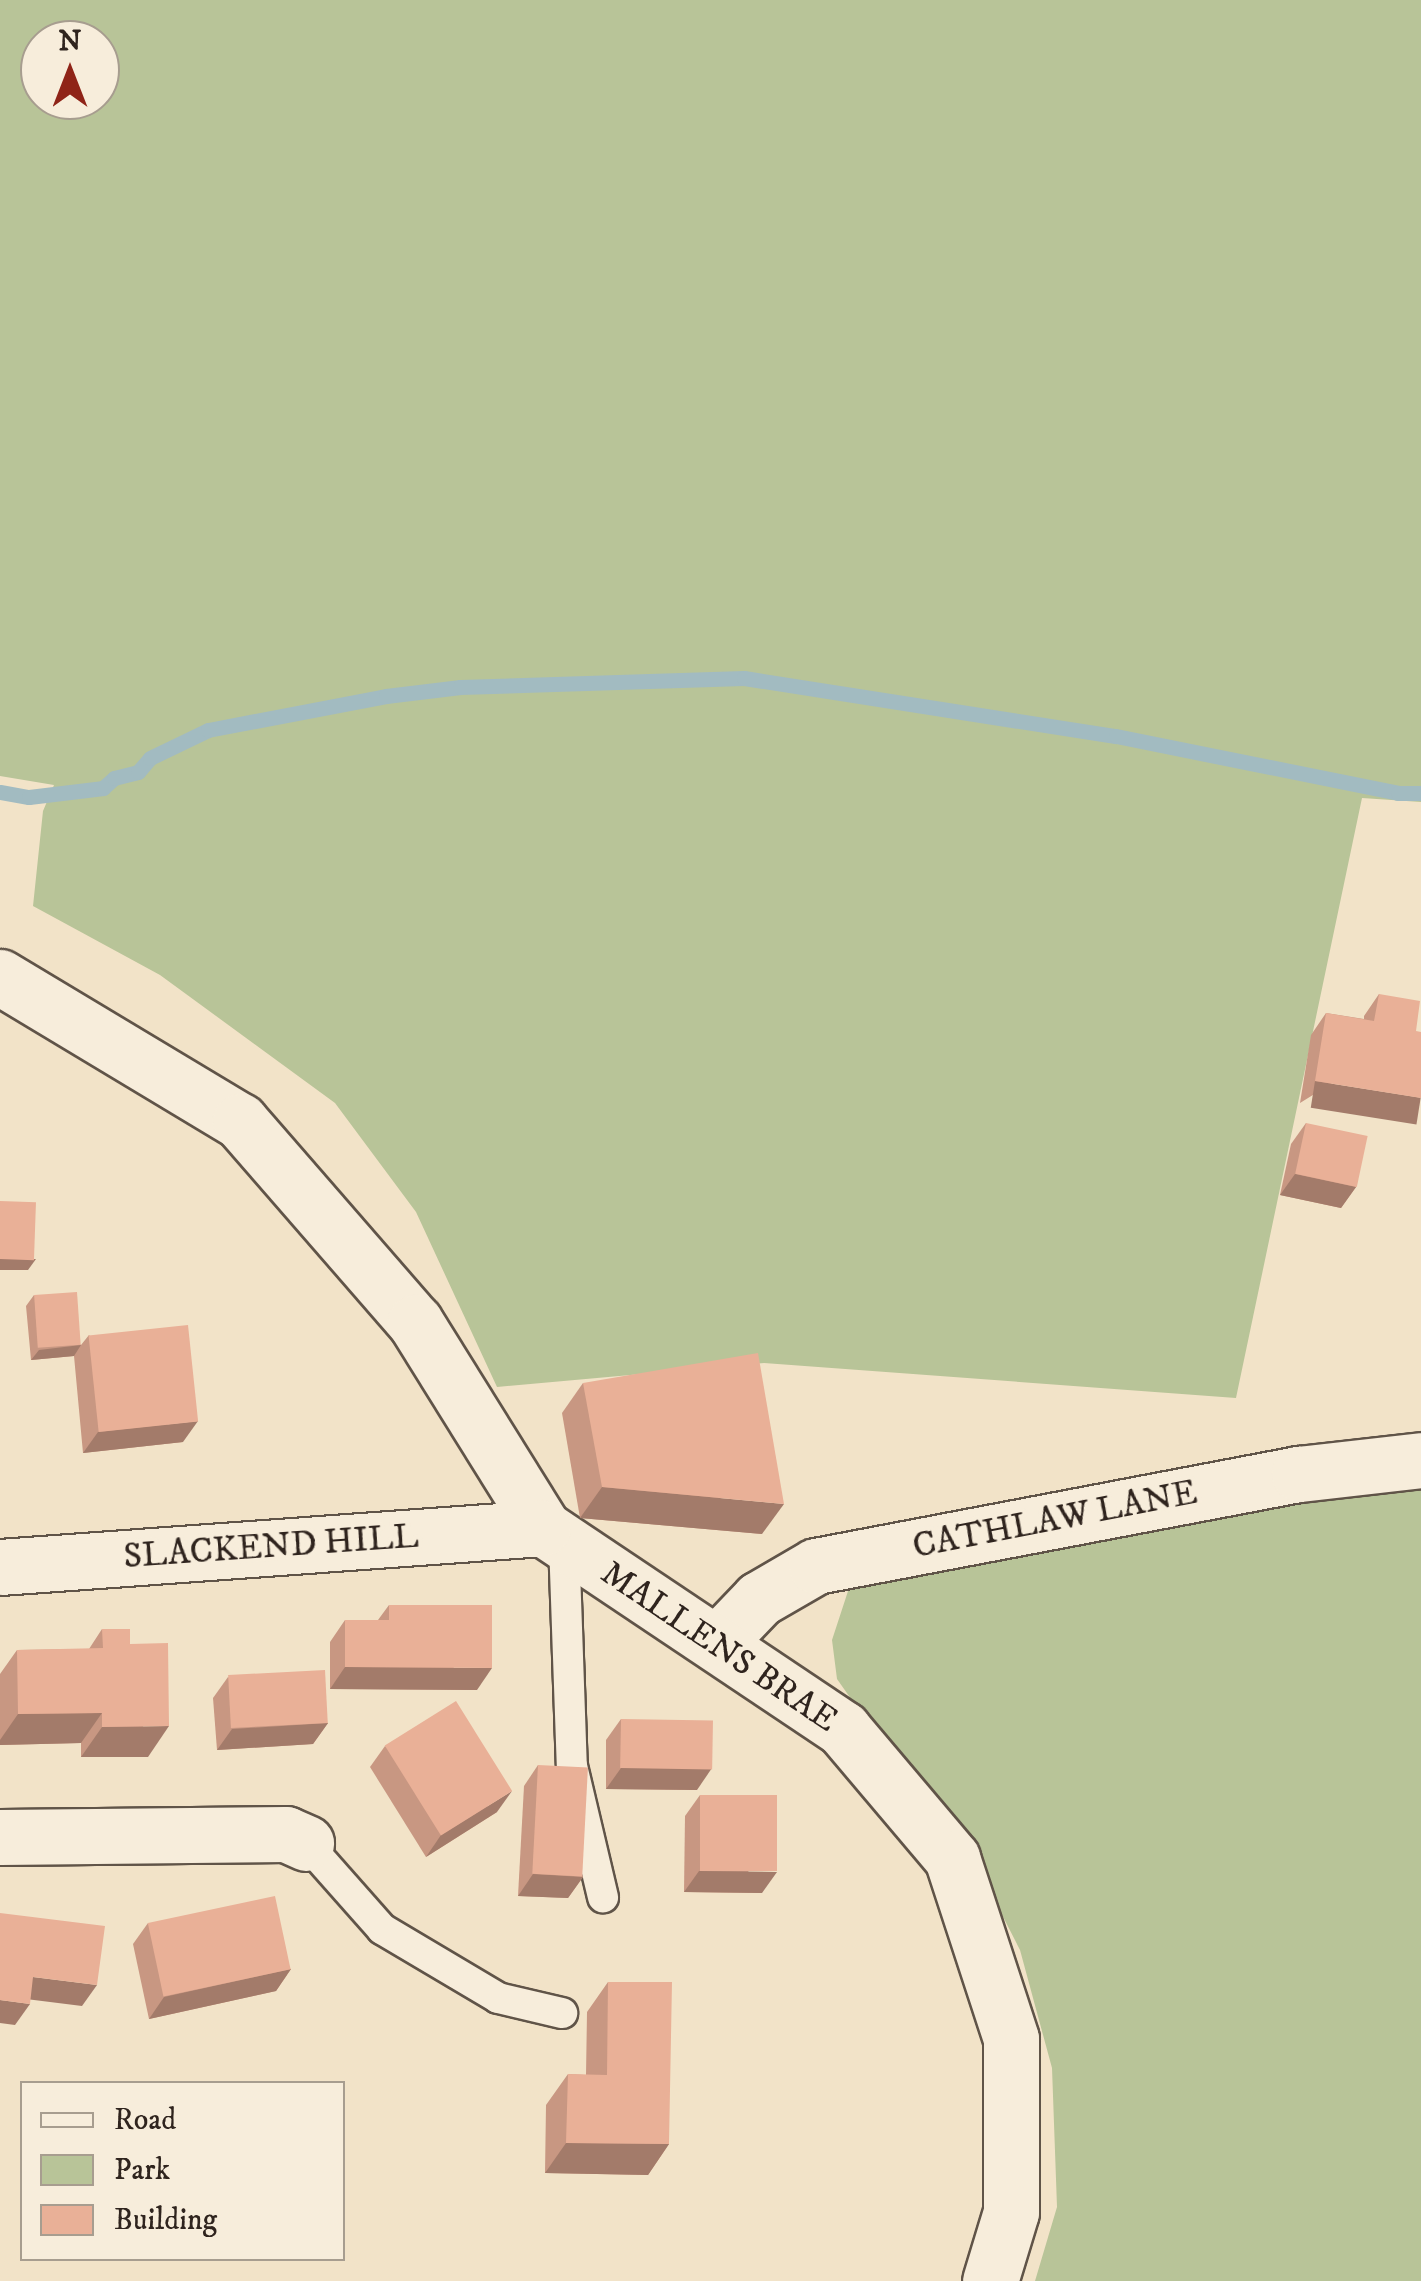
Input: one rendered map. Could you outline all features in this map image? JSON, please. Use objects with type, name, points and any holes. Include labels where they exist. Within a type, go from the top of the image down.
[{"type":"main road","points":[[0,977],[240,1121],[415,1322],[553,1536]]},
{"type":"main road","name":"CATHLAW LANE","points":[[717,1643],[759,1599],[816,1566],[1299,1474],[1421,1460]]},
{"type":"main road","name":"SLACKEND HILL","points":[[0,1566],[553,1536]]},
{"type":"main road","name":"MALLENS BRAE","points":[[553,1536],[843,1729],[952,1858],[1011,2038],[1011,2212],[990,2281]]},
{"type":"main road","points":[[0,1838],[286,1834],[306,1844]]},
{"type":"lane","points":[[553,1536],[572,1766],[603,1897]]},
{"type":"lane","points":[[306,1844],[382,1930],[498,1998],[562,2013]]},
{"type":"green space","points":[[0,0],[1421,0],[1421,802],[1362,798],[1236,1398],[764,1363],[497,1387],[416,1212],[335,1103],[160,975],[33,906],[43,811],[54,785],[0,776]]},
{"type":"green space","points":[[1421,1482],[1421,2281],[1035,2281],[1057,2207],[1052,2068],[1020,1950],[952,1817],[868,1723],[837,1679],[832,1640],[850,1585],[1217,1509]]},
{"type":"building","points":[[1379,994],[1420,1001],[1416,1031],[1421,1032],[1421,1098],[1315,1081],[1326,1013],[1374,1021]]},
{"type":"building","points":[[1306,1123],[1368,1136],[1357,1187],[1295,1174]]},
{"type":"building","points":[[0,1201],[36,1202],[34,1260],[0,1259]]},
{"type":"building","points":[[77,1292],[81,1345],[38,1348],[34,1295]]},
{"type":"building","points":[[188,1325],[198,1421],[99,1432],[89,1335]]},
{"type":"building","points":[[758,1353],[784,1504],[602,1487],[583,1383]]},
{"type":"building","points":[[389,1605],[492,1605],[492,1668],[345,1667],[345,1620],[389,1620]]},
{"type":"building","points":[[102,1629],[130,1629],[130,1644],[168,1643],[169,1726],[102,1727],[102,1713],[18,1714],[17,1650],[103,1648]]},
{"type":"building","points":[[325,1670],[328,1723],[231,1728],[228,1675]]},
{"type":"building","points":[[456,1701],[512,1791],[441,1835],[385,1746]]},
{"type":"building","points":[[621,1719],[713,1721],[712,1770],[620,1768]]},
{"type":"building","points":[[538,1765],[588,1768],[582,1876],[532,1874]]},
{"type":"building","points":[[700,1795],[777,1795],[777,1871],[700,1871]]},
{"type":"building","points":[[275,1896],[291,1969],[163,1996],[148,1923]]},
{"type":"building","points":[[0,1913],[105,1926],[97,1985],[33,1977],[30,2004],[0,2000]]},
{"type":"building","points":[[608,1982],[672,1982],[669,2144],[566,2143],[568,2074],[607,2075]]},
{"type":"waterway","points":[[0,792],[29,797],[103,788],[114,778],[138,772],[150,758],[208,730],[386,696],[460,687],[744,678],[1116,736],[1398,793],[1421,793]]}]
